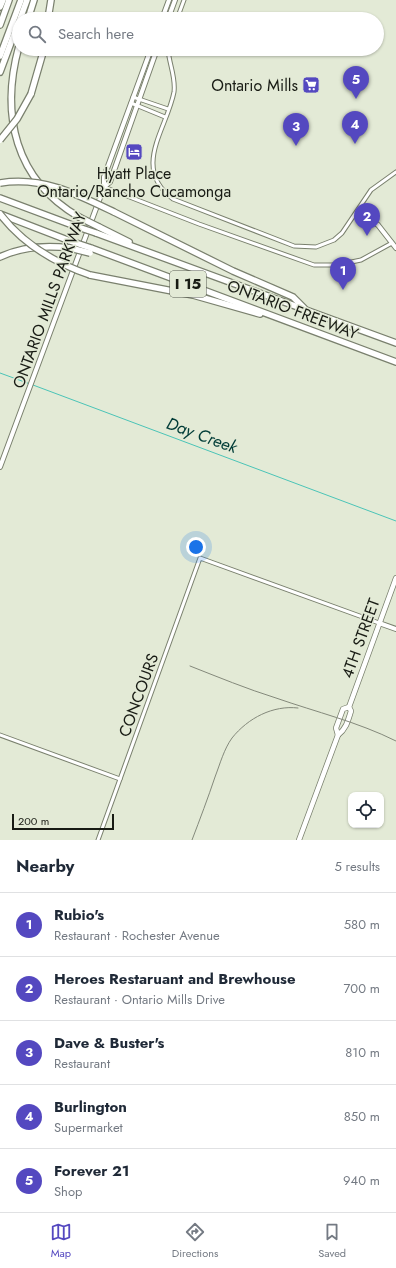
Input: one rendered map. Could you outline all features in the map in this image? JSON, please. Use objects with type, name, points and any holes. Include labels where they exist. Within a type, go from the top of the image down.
[{"type":"highway","points":[[0,7],[3,0]]},
{"type":"highway","points":[[0,25],[9,0]]},
{"type":"highway","points":[[16,12],[21,0]]},
{"type":"highway","points":[[22,12],[27,0]]},
{"type":"highway","points":[[30,12],[34,0]]},
{"type":"highway","points":[[49,12],[51,0]]},
{"type":"highway","points":[[0,56],[12,24]]},
{"type":"highway","points":[[0,72],[12,39]]},
{"type":"highway","points":[[16,56],[10,75],[10,116],[24,163],[48,194],[64,208],[149,252]]},
{"type":"highway","points":[[0,140],[18,119],[31,94],[42,56]]},
{"type":"highway","points":[[0,183],[19,182],[49,184],[77,194],[233,271],[293,297],[305,309]]},
{"type":"highway","name":"ONTARIO FREEWAY","points":[[0,198],[396,343]]},
{"type":"highway","points":[[0,214],[13,229],[36,249],[61,264],[90,275],[193,295],[286,320]]},
{"type":"highway","name":"ONTARIO FREEWAY","points":[[0,214],[90,250],[122,259],[396,362]]},
{"type":"highway","points":[[0,257],[26,248],[40,246],[90,250]]},
{"type":"main road","points":[[165,12],[169,0]]},
{"type":"main road","points":[[171,12],[175,0]]},
{"type":"main road","name":"ONTARIO MILLS PARKWAY","points":[[0,467],[104,187],[104,177],[148,56]]},
{"type":"main road","name":"ONTARIO MILLS PARKWAY","points":[[104,187],[110,182],[154,56]]},
{"type":"main road","points":[[358,210],[378,225],[396,248]]},
{"type":"main road","name":"4TH STREET","points":[[299,840],[338,735],[344,731],[351,711],[349,707],[396,578]]},
{"type":"main road","points":[[380,623],[396,629]]},
{"type":"main road","name":"4TH STREET","points":[[338,735],[336,728],[343,709],[349,707]]},
{"type":"street","points":[[180,12],[184,0]]},
{"type":"street","points":[[169,56],[174,82],[173,93],[154,148],[153,169],[160,186],[169,196],[177,201],[294,246],[307,248],[319,247],[337,238],[344,231],[372,190],[396,172]]},
{"type":"street","points":[[133,97],[168,109]]},
{"type":"street","points":[[131,103],[165,117]]},
{"type":"street","points":[[104,187],[314,265],[340,265],[361,260],[392,243]]},
{"type":"street","name":"CONCOURS","points":[[98,840],[200,558],[380,623]]},
{"type":"street","points":[[0,735],[120,779]]},
{"type":"waterway","name":"Day Creek","points":[[0,373],[30,384]]},
{"type":"waterway","name":"Day Creek","points":[[33,385],[396,521]]},
{"type":"railway","points":[[190,666],[254,691],[352,723],[396,741]]},
{"type":"railway","points":[[192,840],[222,757],[232,738],[246,724],[262,714],[279,709],[298,708]]},
{"type":"place","name":"Ontario Mills","points":[[311,85]]},
{"type":"place","name":"Forever 21","points":[[356,99]]},
{"type":"place","name":"Burlington","points":[[355,144]]},
{"type":"place","name":"Dave & Buster's","points":[[296,146]]},
{"type":"place","name":"Hyatt Place Ontario/Rancho Cucamonga","points":[[134,152]]},
{"type":"place","name":"Heroes Restaruant and Brewhouse","points":[[367,236]]},
{"type":"place","name":"Rubio's","points":[[343,290]]}]
